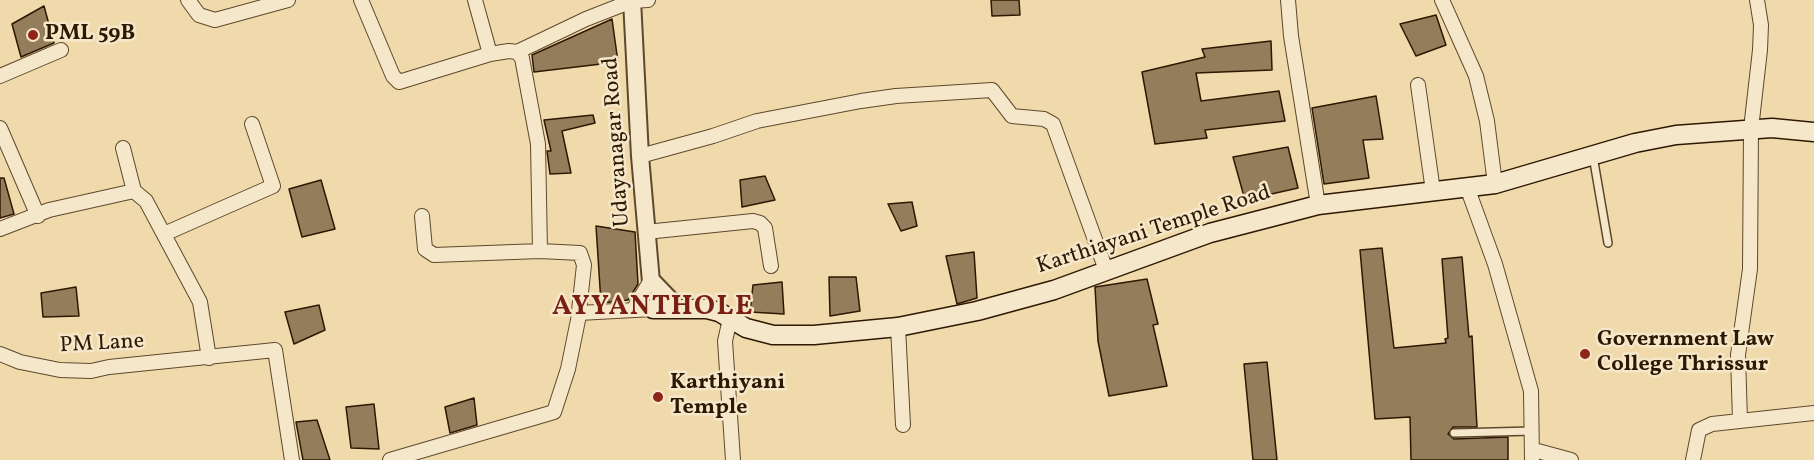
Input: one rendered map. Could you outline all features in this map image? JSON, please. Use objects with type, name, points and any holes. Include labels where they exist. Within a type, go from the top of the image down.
[{"type":"main road","name":"Karthiayani Temple Road","points":[[653,309],[707,309],[753,330],[773,335],[814,335],[898,327],[977,311],[1054,290],[1210,233],[1318,205],[1495,184],[1676,135],[1793,128],[1814,132]]},
{"type":"street","points":[[188,0],[199,15],[215,20],[288,0]]},
{"type":"street","points":[[361,0],[393,76],[399,82],[490,54],[517,52],[585,19],[637,0]]},
{"type":"street","points":[[475,0],[490,54]]},
{"type":"street","name":"Udayanagar Road","points":[[637,0],[640,156],[651,281]]},
{"type":"street","points":[[1288,0],[1292,46],[1318,205]]},
{"type":"street","points":[[1442,0],[1476,76],[1487,121],[1495,184]]},
{"type":"street","points":[[1740,421],[1737,375],[1750,269],[1751,129],[1761,25],[1756,0]]},
{"type":"street","points":[[0,76],[61,50]]},
{"type":"street","points":[[517,52],[522,58],[538,144],[540,251]]},
{"type":"street","points":[[1418,85],[1433,191]]},
{"type":"street","points":[[640,156],[757,121],[861,100],[992,90],[1012,116],[1044,119],[1053,124],[1106,270]]},
{"type":"street","points":[[164,234],[273,186],[252,124]]},
{"type":"street","points":[[0,128],[38,216]]},
{"type":"street","points":[[123,148],[134,191],[146,201],[200,302],[209,358]]},
{"type":"street","points":[[1467,187],[1495,264],[1531,391],[1533,455],[1571,460]]},
{"type":"street","points":[[0,229],[49,210],[134,191]]},
{"type":"street","points":[[390,460],[554,412],[568,369],[579,313],[584,265],[580,253],[540,251],[434,255],[425,249],[422,216]]},
{"type":"street","points":[[646,232],[753,221],[765,228],[771,266]]},
{"type":"street","points":[[633,310],[651,281],[678,308]]},
{"type":"street","points":[[579,313],[653,309]]},
{"type":"street","points":[[730,319],[725,341],[734,460]]},
{"type":"street","points":[[898,327],[903,425]]},
{"type":"street","name":"PM Lane","points":[[0,354],[20,362],[60,370],[81,371],[275,350],[292,460]]},
{"type":"street","points":[[1693,460],[1699,430],[1712,424],[1814,413]]},
{"type":"lane","points":[[1593,156],[1608,243]]},
{"type":"lane","points":[[1454,433],[1533,430]]},
{"type":"building","points":[[991,0],[1019,0],[1020,15],[992,16]]},
{"type":"building","name":"PML 59B","points":[[44,6],[54,43],[21,57],[12,24]]},
{"type":"building","points":[[1436,15],[1446,45],[1416,56],[1400,24]]},
{"type":"building","points":[[612,19],[618,62],[534,72],[532,55]]},
{"type":"building","points":[[1271,41],[1272,70],[1196,73],[1201,101],[1279,91],[1285,121],[1205,130],[1207,138],[1155,144],[1142,72],[1205,57],[1202,49]]},
{"type":"building","points":[[1376,96],[1383,139],[1363,140],[1369,178],[1324,184],[1312,108]]},
{"type":"building","points":[[593,115],[595,123],[562,131],[571,173],[550,174],[547,151],[551,151],[544,120]]},
{"type":"building","points":[[1288,147],[1298,188],[1245,200],[1233,157]]},
{"type":"building","points":[[765,176],[775,200],[742,207],[740,180]]},
{"type":"building","points":[[0,178],[4,178],[14,214],[0,218]]},
{"type":"building","points":[[321,180],[335,229],[302,237],[289,189]]},
{"type":"building","points":[[912,202],[917,226],[901,231],[888,204]]},
{"type":"building","points":[[596,226],[635,232],[638,284],[628,300],[601,303]]},
{"type":"building","points":[[1382,248],[1394,348],[1446,343],[1445,339],[1448,338],[1442,259],[1462,257],[1469,337],[1472,336],[1477,427],[1453,427],[1448,434],[1454,439],[1508,437],[1508,460],[1411,460],[1410,417],[1375,419],[1360,250]]},
{"type":"building","points":[[974,252],[977,298],[957,304],[946,256]]},
{"type":"building","points":[[829,277],[856,277],[860,311],[830,316]]},
{"type":"building","points":[[1147,279],[1158,324],[1153,325],[1167,386],[1109,396],[1098,341],[1095,287]]},
{"type":"building","points":[[782,282],[784,314],[750,312],[753,285]]},
{"type":"building","points":[[76,287],[79,316],[43,317],[41,293]]},
{"type":"building","points":[[319,305],[325,330],[294,344],[285,312]]},
{"type":"building","points":[[1267,362],[1277,460],[1253,460],[1244,364]]},
{"type":"building","points":[[474,398],[477,425],[450,433],[445,407]]},
{"type":"building","points":[[374,404],[379,449],[351,448],[346,407]]},
{"type":"building","points":[[317,420],[330,460],[303,460],[296,422]]},
{"type":"place","name":"PML 59B","points":[[33,35]]},
{"type":"place","name":"Government Law College Thrissur","points":[[1585,354]]},
{"type":"place","name":"Karthiyani Temple","points":[[658,397]]},
{"type":"district","name":"AYYANTHOLE","points":[[653,309]]}]
